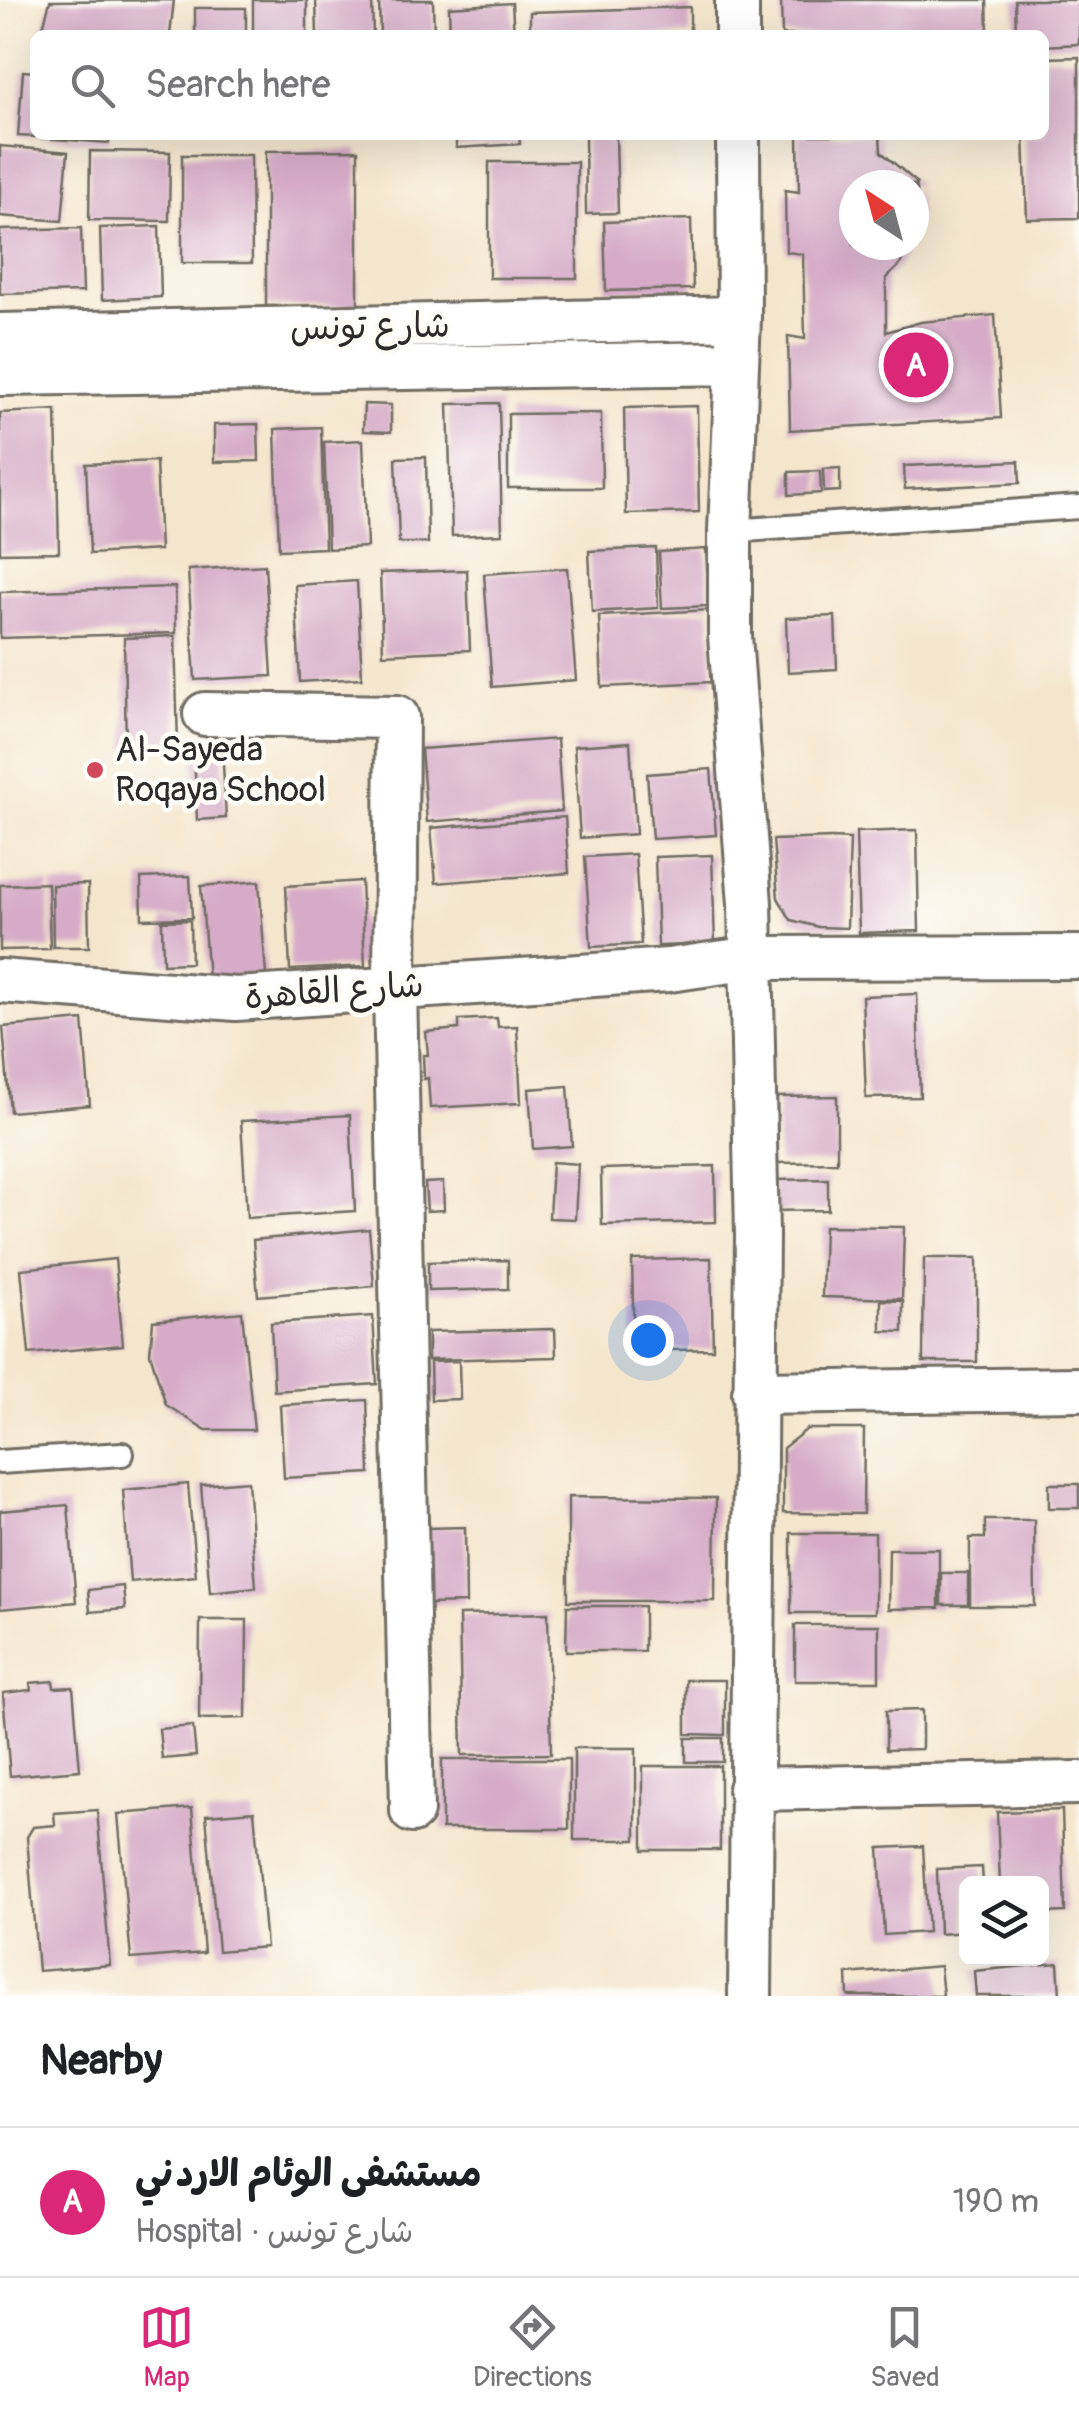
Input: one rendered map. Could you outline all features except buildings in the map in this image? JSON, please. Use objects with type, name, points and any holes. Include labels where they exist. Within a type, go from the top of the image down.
[{"type":"street","points":[[737,0],[737,30]]},
{"type":"street","points":[[738,140],[739,318],[730,636],[752,958],[757,1235],[750,1996]]},
{"type":"street","name":"شارع تونس","points":[[0,335],[739,318]]},
{"type":"street","name":"شارع تونس","points":[[0,374],[737,363]]},
{"type":"street","points":[[204,714],[397,718],[395,988],[412,1811]]},
{"type":"street","name":"شارع القاهرة","points":[[0,981],[236,999],[669,970],[752,958],[1079,957]]},
{"type":"street","points":[[754,1393],[1079,1388]]},
{"type":"street","points":[[750,1789],[1079,1784]]},
{"type":"lane","points":[[730,531],[1079,507]]},
{"type":"lane","points":[[0,1462],[122,1454]]},
{"type":"place","name":"مستشفى الوئام الاردني","points":[[916,365]]},
{"type":"place","name":"Al-Sayeda Roqaya School","points":[[95,770]]}]
